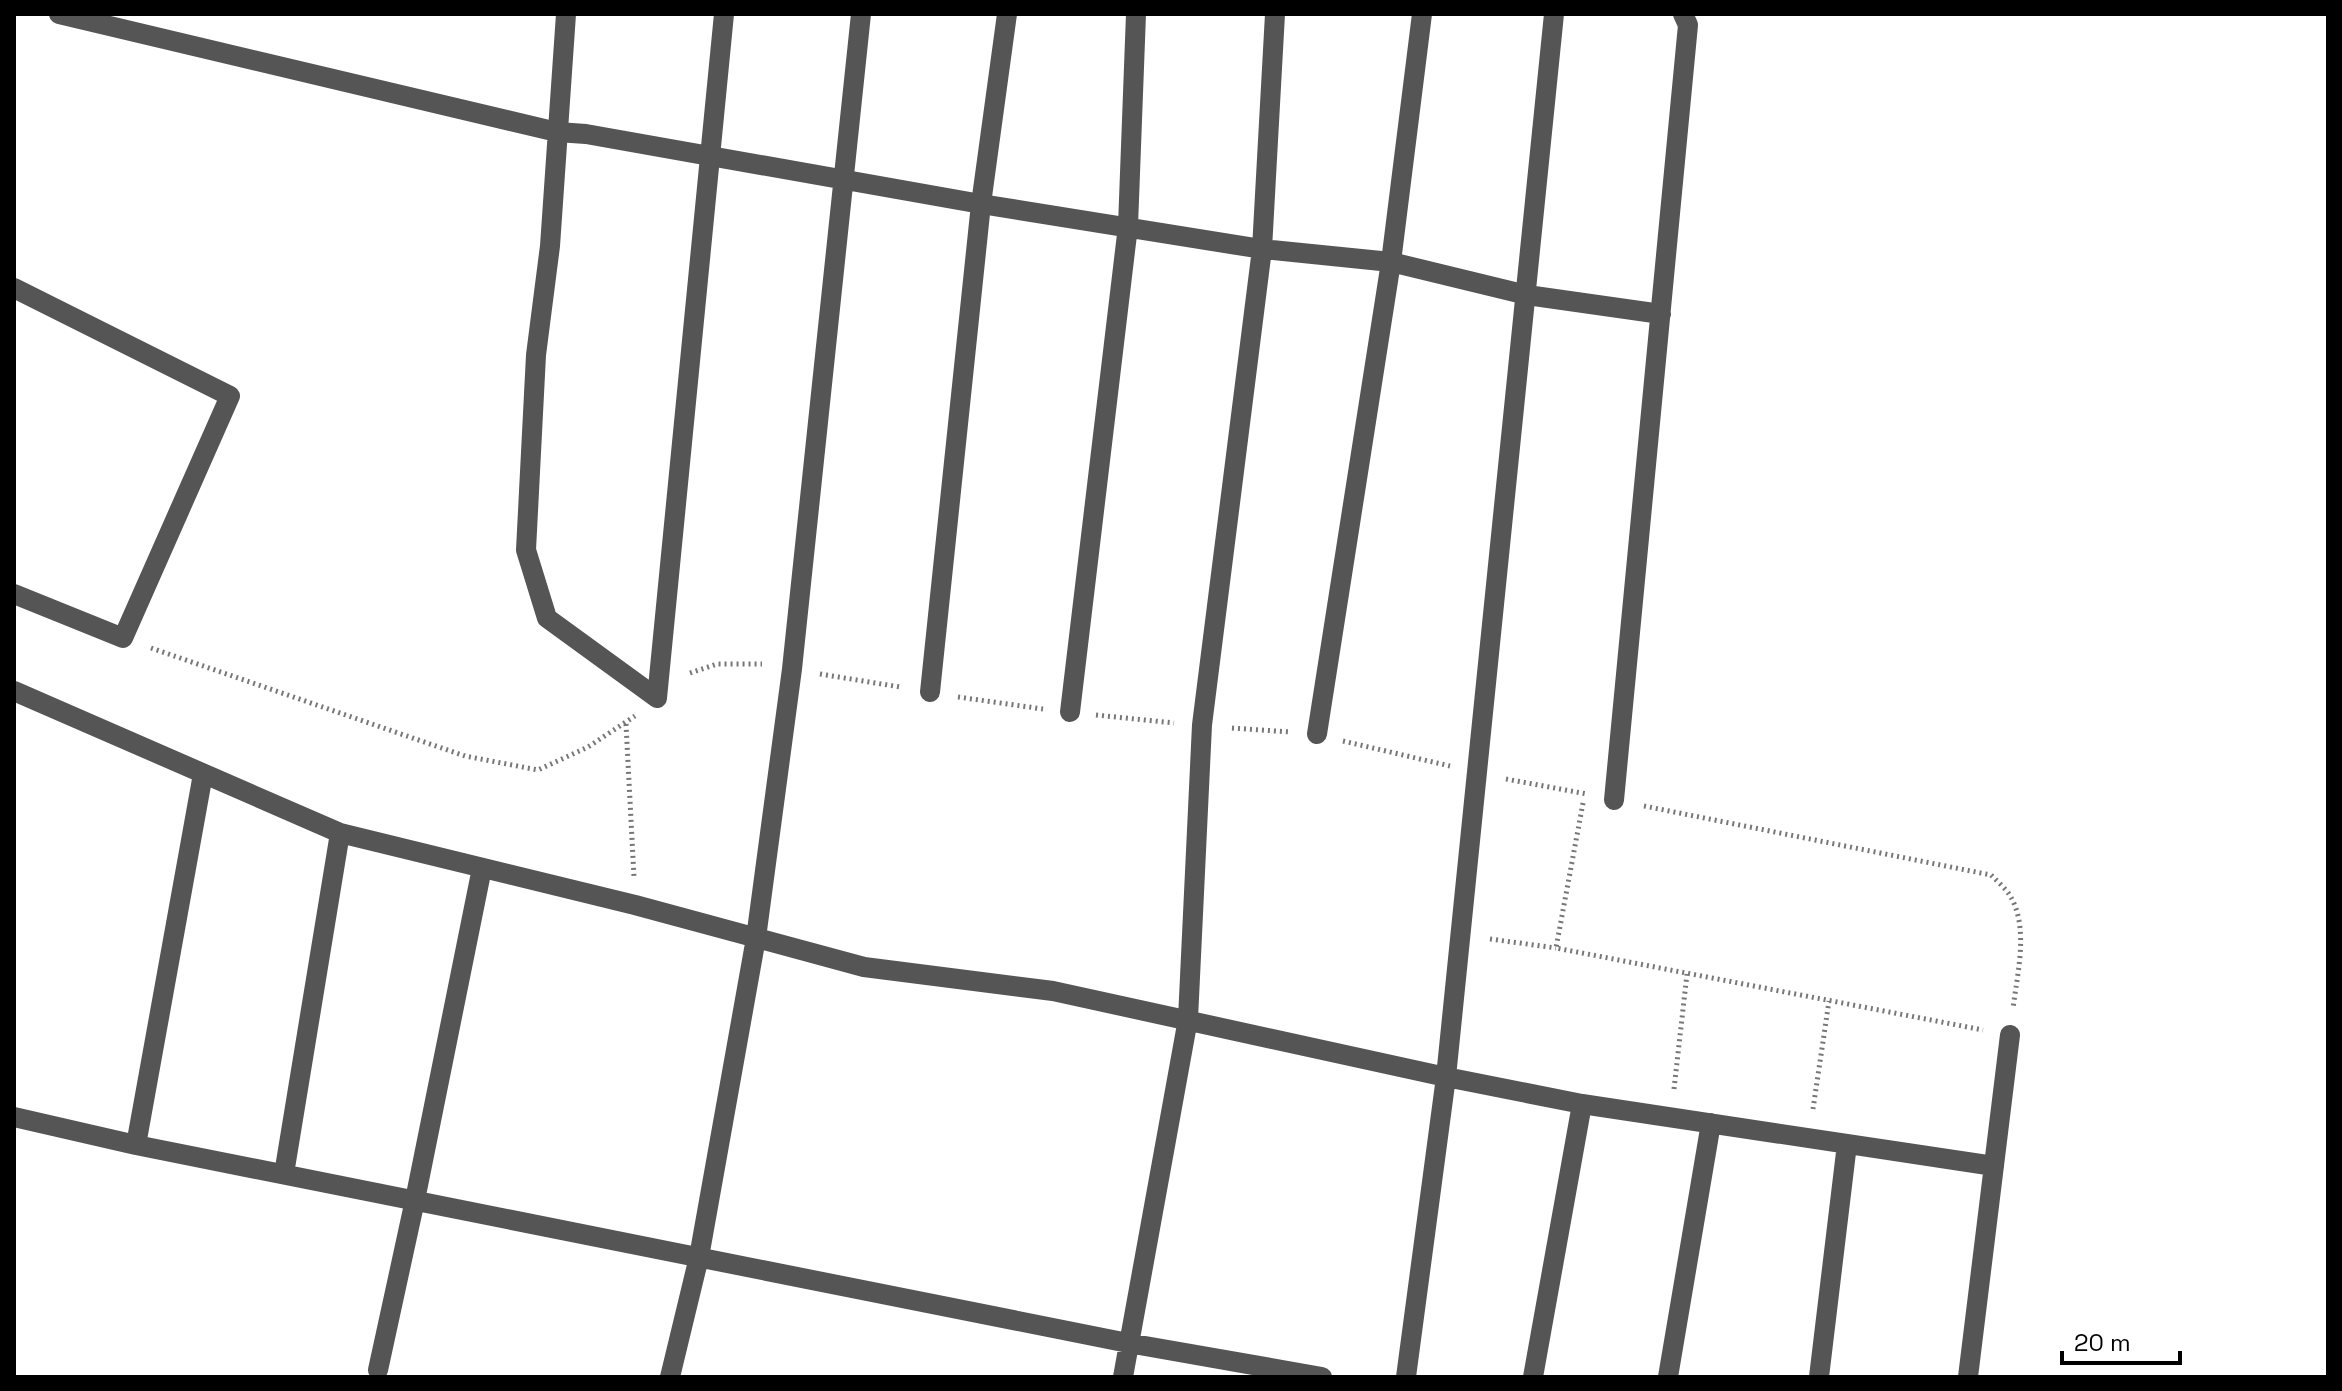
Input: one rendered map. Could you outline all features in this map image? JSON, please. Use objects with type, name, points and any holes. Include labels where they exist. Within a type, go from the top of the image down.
[{"type":"street","points":[[59,14],[557,132],[586,134],[981,204],[1262,249],[1391,262],[1527,295],[1661,314]]},
{"type":"street","points":[[566,14],[550,246],[536,355],[526,550],[547,618],[657,698]]},
{"type":"street","points":[[657,698],[724,14]]},
{"type":"street","points":[[670,1377],[699,1257],[756,938],[792,669],[861,14]]},
{"type":"street","points":[[930,692],[981,204],[1007,14]]},
{"type":"street","points":[[1070,712],[1128,226],[1136,14]]},
{"type":"street","points":[[1123,1377],[1188,1019],[1202,725],[1262,249],[1275,14]]},
{"type":"street","points":[[1317,734],[1391,262],[1422,14]]},
{"type":"street","points":[[1406,1377],[1446,1077],[1554,14]]},
{"type":"street","points":[[1614,800],[1688,25],[1683,14]]},
{"type":"street","points":[[14,288],[230,396],[123,638],[14,594]]},
{"type":"street","points":[[14,691],[340,833],[635,905],[864,967],[1053,991],[1582,1104],[1994,1166]]},
{"type":"street","points":[[136,1145],[203,774]]},
{"type":"street","points":[[284,1174],[340,833]]},
{"type":"street","points":[[378,1370],[482,868]]},
{"type":"street","points":[[1968,1377],[2010,1035]]},
{"type":"street","points":[[1533,1377],[1582,1104]]},
{"type":"street","points":[[14,1117],[136,1145],[1128,1343],[1322,1377]]},
{"type":"street","points":[[1668,1377],[1711,1123]]},
{"type":"street","points":[[1819,1377],[1847,1144]]},
{"type":"path","points":[[123,638],[465,756],[538,770],[588,747],[626,724],[684,675],[717,664],[759,664],[1070,712],[1317,734],[1477,773],[1991,875],[2009,895],[2017,913],[2021,937],[2010,1035],[1556,948],[1460,935]]},
{"type":"path","points":[[626,724],[635,905]]},
{"type":"path","points":[[1556,948],[1584,794]]},
{"type":"path","points":[[1671,1117],[1687,974]]},
{"type":"path","points":[[1808,1138],[1829,1001]]}]
